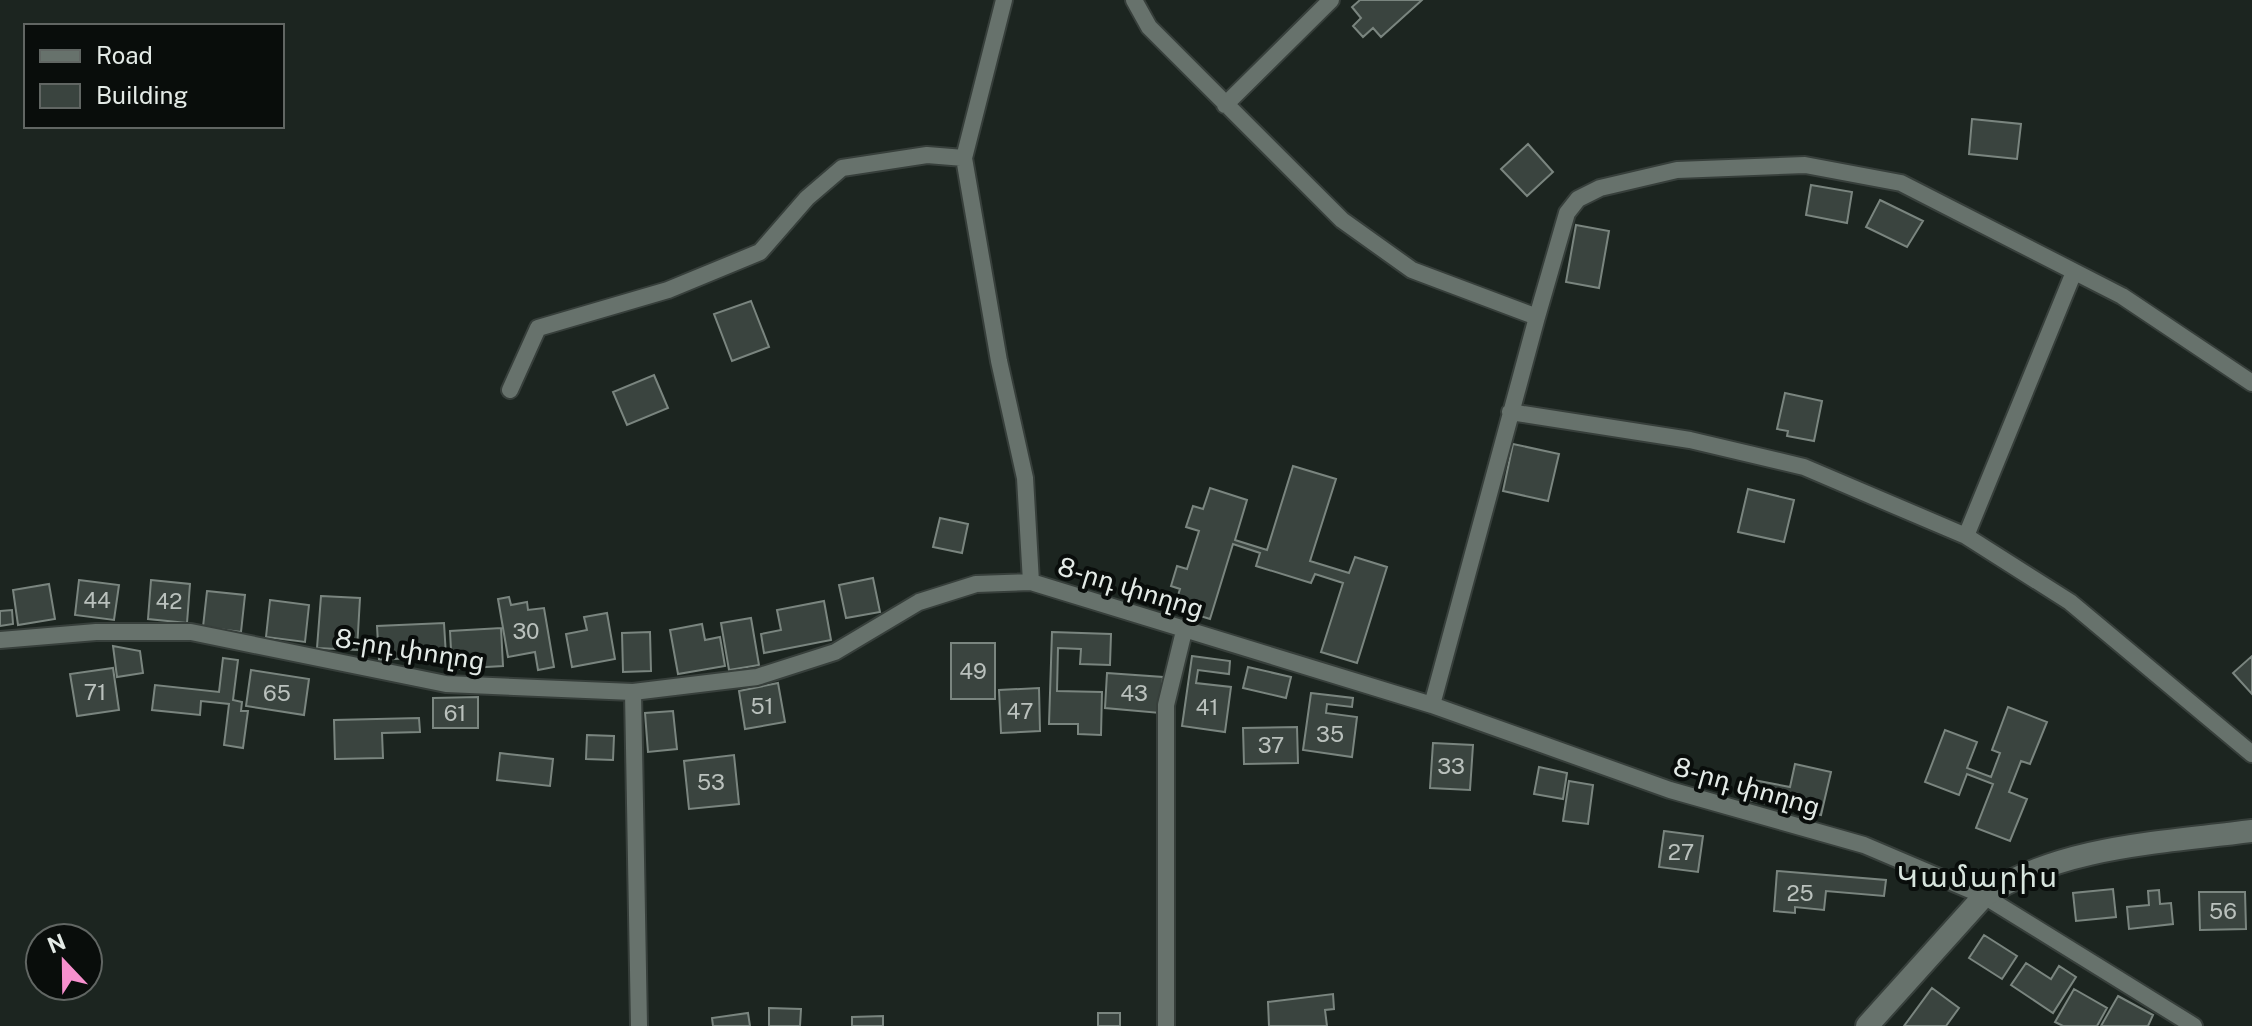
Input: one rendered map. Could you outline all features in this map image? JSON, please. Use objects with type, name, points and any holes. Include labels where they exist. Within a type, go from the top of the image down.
[{"type":"main road","points":[[1867,1026],[1984,896],[2035,868],[2092,852],[2252,831]]},
{"type":"street","points":[[1004,0],[964,158],[999,361],[1025,478],[1031,582]]},
{"type":"street","points":[[1134,0],[1149,27],[1342,220],[1412,270],[1537,317]]},
{"type":"street","points":[[1225,105],[1331,0]]},
{"type":"street","points":[[510,390],[538,328],[668,290],[760,252],[807,198],[842,168],[927,155],[964,158]]},
{"type":"street","points":[[1432,705],[1567,213],[1578,199],[1600,188],[1677,170],[1805,165],[1901,183],[2122,296],[2252,383]]},
{"type":"street","points":[[1966,536],[2074,272]]},
{"type":"street","points":[[1510,412],[1690,440],[1804,467],[1966,536],[2070,602],[2252,754]]},
{"type":"street","name":"8-րդ փողոց","points":[[0,640],[96,632],[191,632],[446,684],[633,692],[757,677],[835,652],[919,602],[976,584],[1031,582],[1432,705],[1670,790],[1864,845],[1984,896],[2194,1026]]},
{"type":"street","points":[[1166,1026],[1166,705],[1185,627]]},
{"type":"street","points":[[633,692],[639,1026]]},
{"type":"building","points":[[1360,0],[1422,0],[1381,37],[1373,28],[1363,37],[1353,26],[1361,18],[1352,7]]},
{"type":"building","points":[[1972,119],[2021,124],[2017,159],[1969,154]]},
{"type":"building","points":[[1528,144],[1553,172],[1527,196],[1501,169]]},
{"type":"building","points":[[1811,185],[1852,192],[1847,223],[1806,215]]},
{"type":"building","points":[[1880,200],[1923,221],[1907,247],[1866,227]]},
{"type":"building","points":[[1576,225],[1609,231],[1599,288],[1566,282]]},
{"type":"building","points":[[751,301],[769,347],[732,361],[714,314]]},
{"type":"building","points":[[654,375],[668,408],[627,425],[613,392]]},
{"type":"building","points":[[1785,393],[1822,401],[1814,441],[1787,436],[1788,431],[1777,429]]},
{"type":"building","points":[[1513,444],[1559,454],[1548,501],[1503,491]]},
{"type":"building","points":[[1293,466],[1336,479],[1310,561],[1349,573],[1355,557],[1387,567],[1357,663],[1321,652],[1343,583],[1315,574],[1311,583],[1256,566],[1260,553],[1233,544],[1210,619],[1174,608],[1180,589],[1171,586],[1177,566],[1187,569],[1199,531],[1186,527],[1193,506],[1203,509],[1210,488],[1247,500],[1235,540],[1267,550]]},
{"type":"building","points":[[1748,489],[1794,500],[1784,542],[1738,532]]},
{"type":"building","points":[[940,518],[968,524],[962,553],[933,547]]},
{"type":"building","points":[[873,578],[880,612],[846,618],[839,585]]},
{"type":"building","points":[[79,580],[119,585],[114,620],[75,615]]},
{"type":"building","points":[[151,580],[190,584],[187,623],[148,619]]},
{"type":"building","points":[[49,584],[55,619],[18,625],[13,590]]},
{"type":"building","points":[[207,591],[245,595],[241,632],[203,627]]},
{"type":"building","points":[[321,596],[360,598],[357,650],[317,648]]},
{"type":"building","points":[[509,597],[511,605],[527,602],[528,610],[544,608],[554,667],[538,670],[535,652],[508,657],[498,599]]},
{"type":"building","points":[[270,600],[309,605],[305,642],[266,637]]},
{"type":"building","points":[[824,601],[831,640],[764,653],[761,634],[781,630],[777,610]]},
{"type":"building","points":[[12,610],[13,624],[0,626],[0,611]]},
{"type":"building","points":[[607,613],[615,659],[572,667],[566,634],[587,630],[584,617]]},
{"type":"building","points":[[751,618],[759,665],[729,670],[721,623]]},
{"type":"building","points":[[444,623],[446,656],[379,660],[377,626]]},
{"type":"building","points":[[702,624],[705,640],[720,637],[725,666],[678,674],[670,630]]},
{"type":"building","points":[[501,628],[503,666],[452,669],[450,631]]},
{"type":"building","points":[[650,632],[651,671],[623,672],[622,633]]},
{"type":"building","points":[[1052,632],[1111,634],[1110,665],[1080,664],[1081,649],[1058,648],[1057,691],[1102,692],[1101,735],[1078,734],[1078,724],[1049,724]]},
{"type":"building","points":[[951,643],[995,643],[995,699],[951,699]]},
{"type":"building","points":[[113,646],[140,651],[143,673],[117,677]]},
{"type":"building","points":[[1192,656],[1230,661],[1229,674],[1198,670],[1196,683],[1231,687],[1225,732],[1182,726]]},
{"type":"building","points":[[2252,656],[2252,694],[2233,673]]},
{"type":"building","points":[[223,658],[238,660],[233,700],[242,702],[241,711],[248,711],[243,748],[224,745],[229,704],[201,701],[200,715],[152,710],[155,685],[219,692]]},
{"type":"building","points":[[1248,667],[1291,677],[1286,698],[1243,688]]},
{"type":"building","points":[[113,668],[119,710],[77,716],[70,674]]},
{"type":"building","points":[[251,670],[309,679],[304,715],[246,706]]},
{"type":"building","points":[[1107,673],[1163,677],[1160,713],[1105,708]]},
{"type":"building","points":[[778,683],[785,722],[745,729],[739,691]]},
{"type":"building","points":[[1039,688],[1040,731],[1001,733],[999,690]]},
{"type":"building","points":[[1311,693],[1353,698],[1352,707],[1327,704],[1326,713],[1357,717],[1352,757],[1303,750]]},
{"type":"building","points":[[478,697],[478,728],[433,728],[433,698]]},
{"type":"building","points":[[2008,707],[2047,722],[2030,764],[2021,761],[2009,792],[2027,799],[2010,841],[1976,828],[1993,784],[1967,774],[1959,795],[1925,782],[1945,730],[1977,742],[1967,768],[1991,777],[2000,753],[1992,750]]},
{"type":"building","points":[[673,711],[677,749],[648,752],[645,713]]},
{"type":"building","points":[[419,718],[420,732],[382,733],[383,758],[335,759],[334,720]]},
{"type":"building","points":[[1297,727],[1298,763],[1244,764],[1243,728]]},
{"type":"building","points":[[587,735],[614,736],[613,760],[586,759]]},
{"type":"building","points":[[1433,743],[1473,745],[1470,790],[1430,788]]},
{"type":"building","points":[[500,753],[553,759],[550,786],[497,780]]},
{"type":"building","points":[[734,755],[739,804],[689,809],[684,761]]},
{"type":"building","points":[[1795,764],[1831,772],[1821,815],[1744,799],[1748,779],[1790,787]]},
{"type":"building","points":[[1539,767],[1567,773],[1563,799],[1534,794]]},
{"type":"building","points":[[1569,781],[1593,785],[1588,824],[1563,821]]},
{"type":"building","points":[[1664,831],[1703,836],[1698,872],[1659,867]]},
{"type":"building","points":[[1777,871],[1886,880],[1884,896],[1826,891],[1824,910],[1795,907],[1795,913],[1774,911]]},
{"type":"building","points":[[2113,889],[2116,917],[2076,921],[2073,893]]},
{"type":"building","points":[[2159,890],[2160,904],[2171,903],[2173,924],[2129,929],[2127,907],[2149,905],[2148,891]]},
{"type":"building","points":[[2199,892],[2245,892],[2246,929],[2200,930]]},
{"type":"building","points":[[1984,935],[2017,956],[2002,979],[1969,958]]},
{"type":"building","points":[[2026,963],[2051,979],[2059,966],[2076,977],[2053,1013],[2011,985]]},
{"type":"building","points":[[1932,988],[1959,1008],[1946,1026],[1904,1026]]},
{"type":"building","points":[[2074,989],[2107,1008],[2097,1026],[2063,1026],[2055,1022]]},
{"type":"building","points":[[1333,994],[1334,1009],[1325,1010],[1327,1026],[1269,1026],[1268,1002]]},
{"type":"building","points":[[2118,996],[2153,1015],[2148,1026],[2101,1026]]},
{"type":"building","points":[[769,1008],[801,1009],[800,1026],[769,1026]]},
{"type":"building","points":[[748,1013],[750,1026],[713,1026],[712,1018]]},
{"type":"building","points":[[1098,1013],[1120,1013],[1120,1026],[1098,1026]]},
{"type":"building","points":[[883,1016],[883,1026],[852,1026],[852,1017]]},
{"type":"district","name":"Կամարիս","points":[[1978,876]]}]
